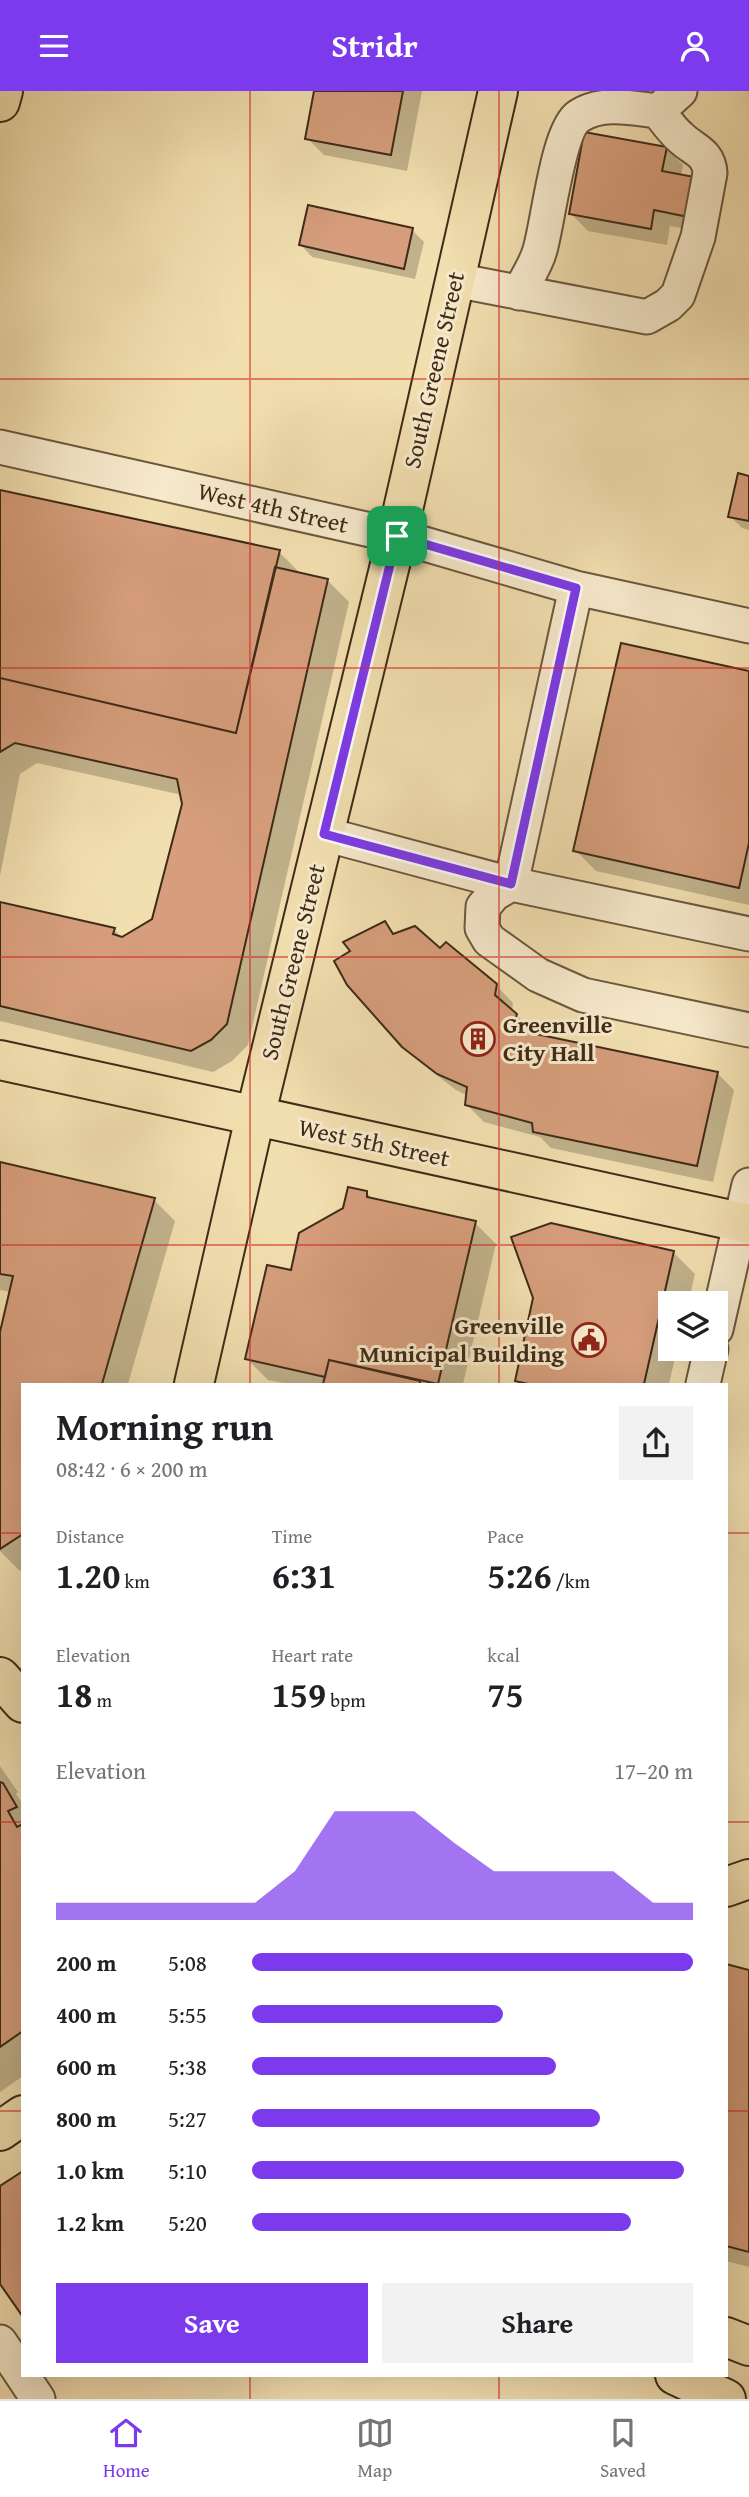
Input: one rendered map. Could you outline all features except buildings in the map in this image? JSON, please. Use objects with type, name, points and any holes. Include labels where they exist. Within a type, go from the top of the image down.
[{"type":"main road","points":[[0,102],[3,91]]},
{"type":"main road","name":"South Greene Street","points":[[194,1383],[255,1117],[397,536],[498,91]]},
{"type":"main road","name":"West 5th Street","points":[[0,1061],[745,1223]]},
{"type":"main road","points":[[0,1677],[21,1701]]},
{"type":"main road","points":[[728,1886],[749,1879]]},
{"type":"main road","points":[[0,2131],[21,2116]]},
{"type":"main road","points":[[728,2338],[749,2346]]},
{"type":"main road","points":[[679,2377],[726,2399]]},
{"type":"street","points":[[455,279],[519,293],[648,317],[668,305],[678,295],[698,237],[710,173],[705,155],[680,138],[669,101],[599,108],[576,117],[564,140],[540,253],[519,293]]},
{"type":"street","name":"West 4th Street","points":[[0,447],[397,536],[576,588],[749,626]]},
{"type":"street","points":[[576,588],[511,884],[494,894],[483,907],[482,928],[489,940],[538,975],[583,995],[749,1030]]},
{"type":"street","points":[[324,834],[511,884],[749,935]]},
{"type":"street","points":[[726,1291],[745,1223],[749,1185]]},
{"type":"street","points":[[703,1383],[708,1361]]},
{"type":"street","points":[[0,2342],[21,2374]]},
{"type":"street","points":[[23,2377],[38,2399]]},
{"type":"place","name":"Greenville City Hall","points":[[478,1039]]},
{"type":"place","name":"Greenville Municipal Building","points":[[589,1340]]},
{"type":"route","points":[[397,536],[576,588],[511,884],[324,834],[397,536]]}]
